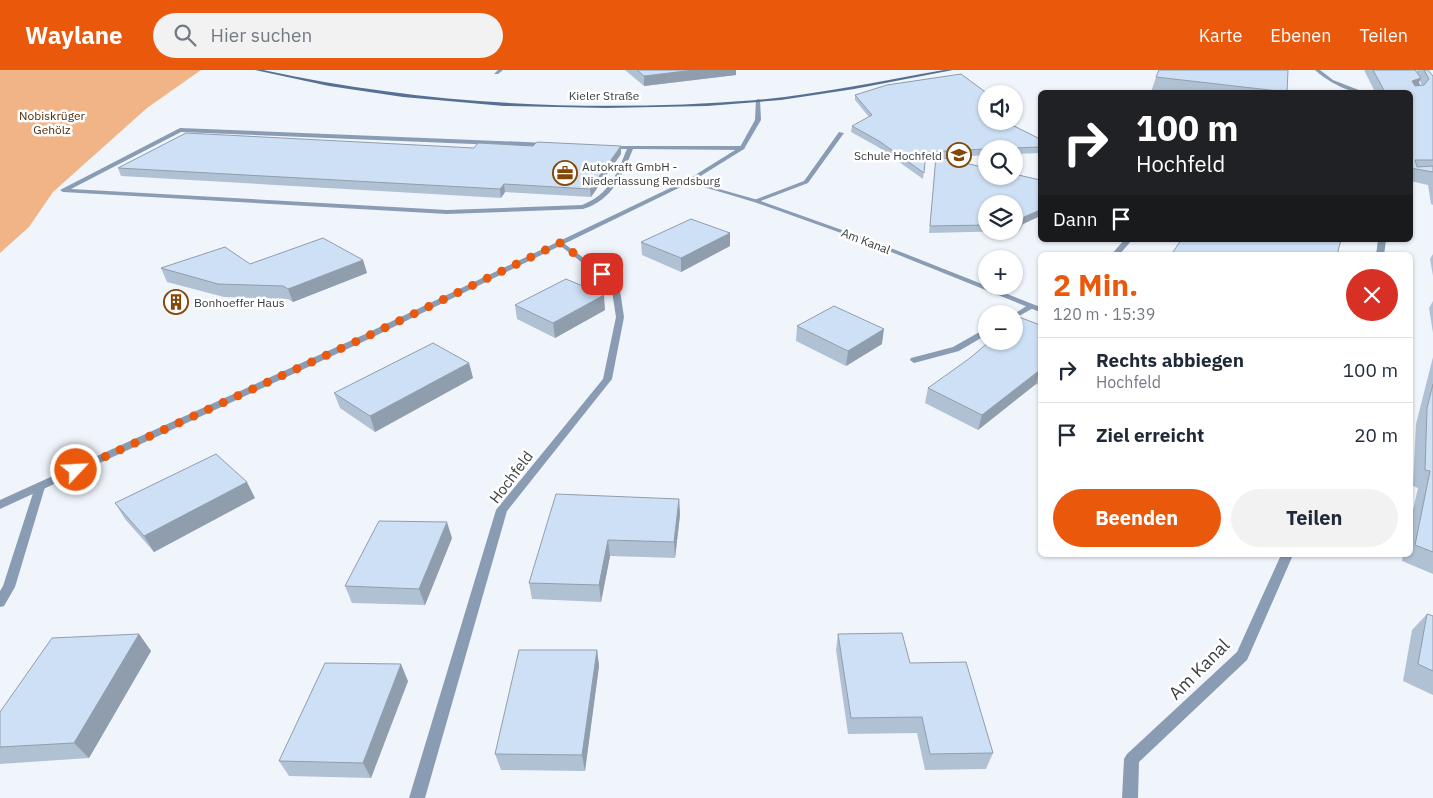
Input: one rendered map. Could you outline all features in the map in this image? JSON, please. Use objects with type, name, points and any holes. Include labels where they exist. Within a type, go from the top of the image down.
[{"type":"main road","name":"Kieler Straße","points":[[257,70],[353,89],[466,102],[628,105],[758,100],[816,94],[951,70]]},
{"type":"street","points":[[496,73],[501,70]]},
{"type":"street","points":[[1317,70],[1331,81],[1356,90]]},
{"type":"street","points":[[1410,70],[1420,88],[1417,92],[1413,93]]},
{"type":"street","points":[[0,505],[366,337],[689,181],[742,148],[758,120],[758,100]]},
{"type":"street","points":[[552,145],[180,130],[63,190],[447,212],[583,207],[598,202],[608,194],[632,147]]},
{"type":"street","points":[[756,201],[806,182],[841,132]]},
{"type":"street","points":[[602,147],[742,148]]},
{"type":"street","name":"Am Kanal","points":[[689,181],[756,201],[871,242],[1038,309]]},
{"type":"street","points":[[1117,252],[1126,242]]},
{"type":"street","name":"Hochfeld","points":[[417,798],[502,510],[607,379],[620,317],[615,284],[560,243]]},
{"type":"street","points":[[1023,312],[1031,307]]},
{"type":"street","points":[[914,360],[956,349],[978,337]]},
{"type":"street","points":[[0,602],[9,587],[40,487]]},
{"type":"street","name":"Am Kanal","points":[[1130,798],[1132,759],[1242,656],[1286,557]]},
{"type":"green space","name":"Nobiskrüger Gehölz","points":[[0,70],[201,70],[147,108],[53,192],[29,227],[0,253]]},
{"type":"building","points":[[637,70],[694,70],[644,76]]},
{"type":"building","points":[[1159,70],[1288,70],[1287,90],[1270,90],[1156,77]]},
{"type":"building","points":[[1373,70],[1415,70],[1421,78],[1412,81],[1415,86],[1424,85],[1429,79],[1424,70],[1428,70],[1433,76],[1433,160],[1415,160],[1417,167],[1433,166],[1433,172],[1413,169],[1413,90],[1384,90]]},
{"type":"building","points":[[961,74],[978,87],[978,130],[1022,130],[1038,138],[1038,147],[1023,148],[1023,140],[978,140],[978,150],[926,152],[924,173],[879,141],[852,126],[872,115],[855,95],[887,85]]},
{"type":"building","points":[[186,133],[474,148],[478,143],[533,146],[537,142],[621,146],[590,189],[504,184],[500,189],[118,168]]},
{"type":"building","points":[[936,156],[978,166],[978,185],[1023,185],[1023,176],[1038,180],[1038,211],[1024,217],[1023,219],[1023,195],[978,195],[978,225],[930,226]]},
{"type":"building","points":[[691,219],[730,233],[681,258],[641,242]]},
{"type":"building","points":[[323,238],[363,260],[288,289],[283,286],[218,284],[161,268],[225,247],[250,264]]},
{"type":"building","points":[[1180,242],[1340,242],[1338,252],[1173,252]]},
{"type":"building","points":[[566,279],[604,295],[553,323],[515,305]]},
{"type":"building","points":[[834,306],[884,329],[848,351],[797,326]]},
{"type":"building","points":[[1023,319],[1038,324],[1038,372],[982,415],[928,388],[979,350],[1023,350]]},
{"type":"building","points":[[433,343],[469,363],[370,416],[334,393]]},
{"type":"building","points":[[1433,384],[1433,552],[1415,545],[1430,471],[1425,470],[1427,408]]},
{"type":"building","points":[[216,454],[247,482],[144,536],[115,503]]},
{"type":"building","points":[[556,494],[679,499],[674,542],[608,540],[599,585],[529,583]]},
{"type":"building","points":[[379,521],[447,522],[419,589],[345,586]]},
{"type":"building","points":[[1427,614],[1433,616],[1433,671],[1418,664]]},
{"type":"building","points":[[902,633],[910,663],[966,662],[993,753],[930,754],[922,717],[851,718],[838,634]]},
{"type":"building","points":[[139,634],[74,743],[0,747],[0,712],[52,638]]},
{"type":"building","points":[[519,650],[597,650],[582,755],[495,754]]},
{"type":"building","points":[[325,663],[401,664],[363,763],[279,761]]},
{"type":"place","name":"Schule Hochfeld","points":[[959,155]]},
{"type":"place","name":"Autokraft GmbH - Niederlassung Rendsburg","points":[[565,173]]},
{"type":"place","name":"Bonhoeffer Haus","points":[[176,302]]},
{"type":"route","points":[[76,470],[366,337],[560,243],[602,274]]}]
